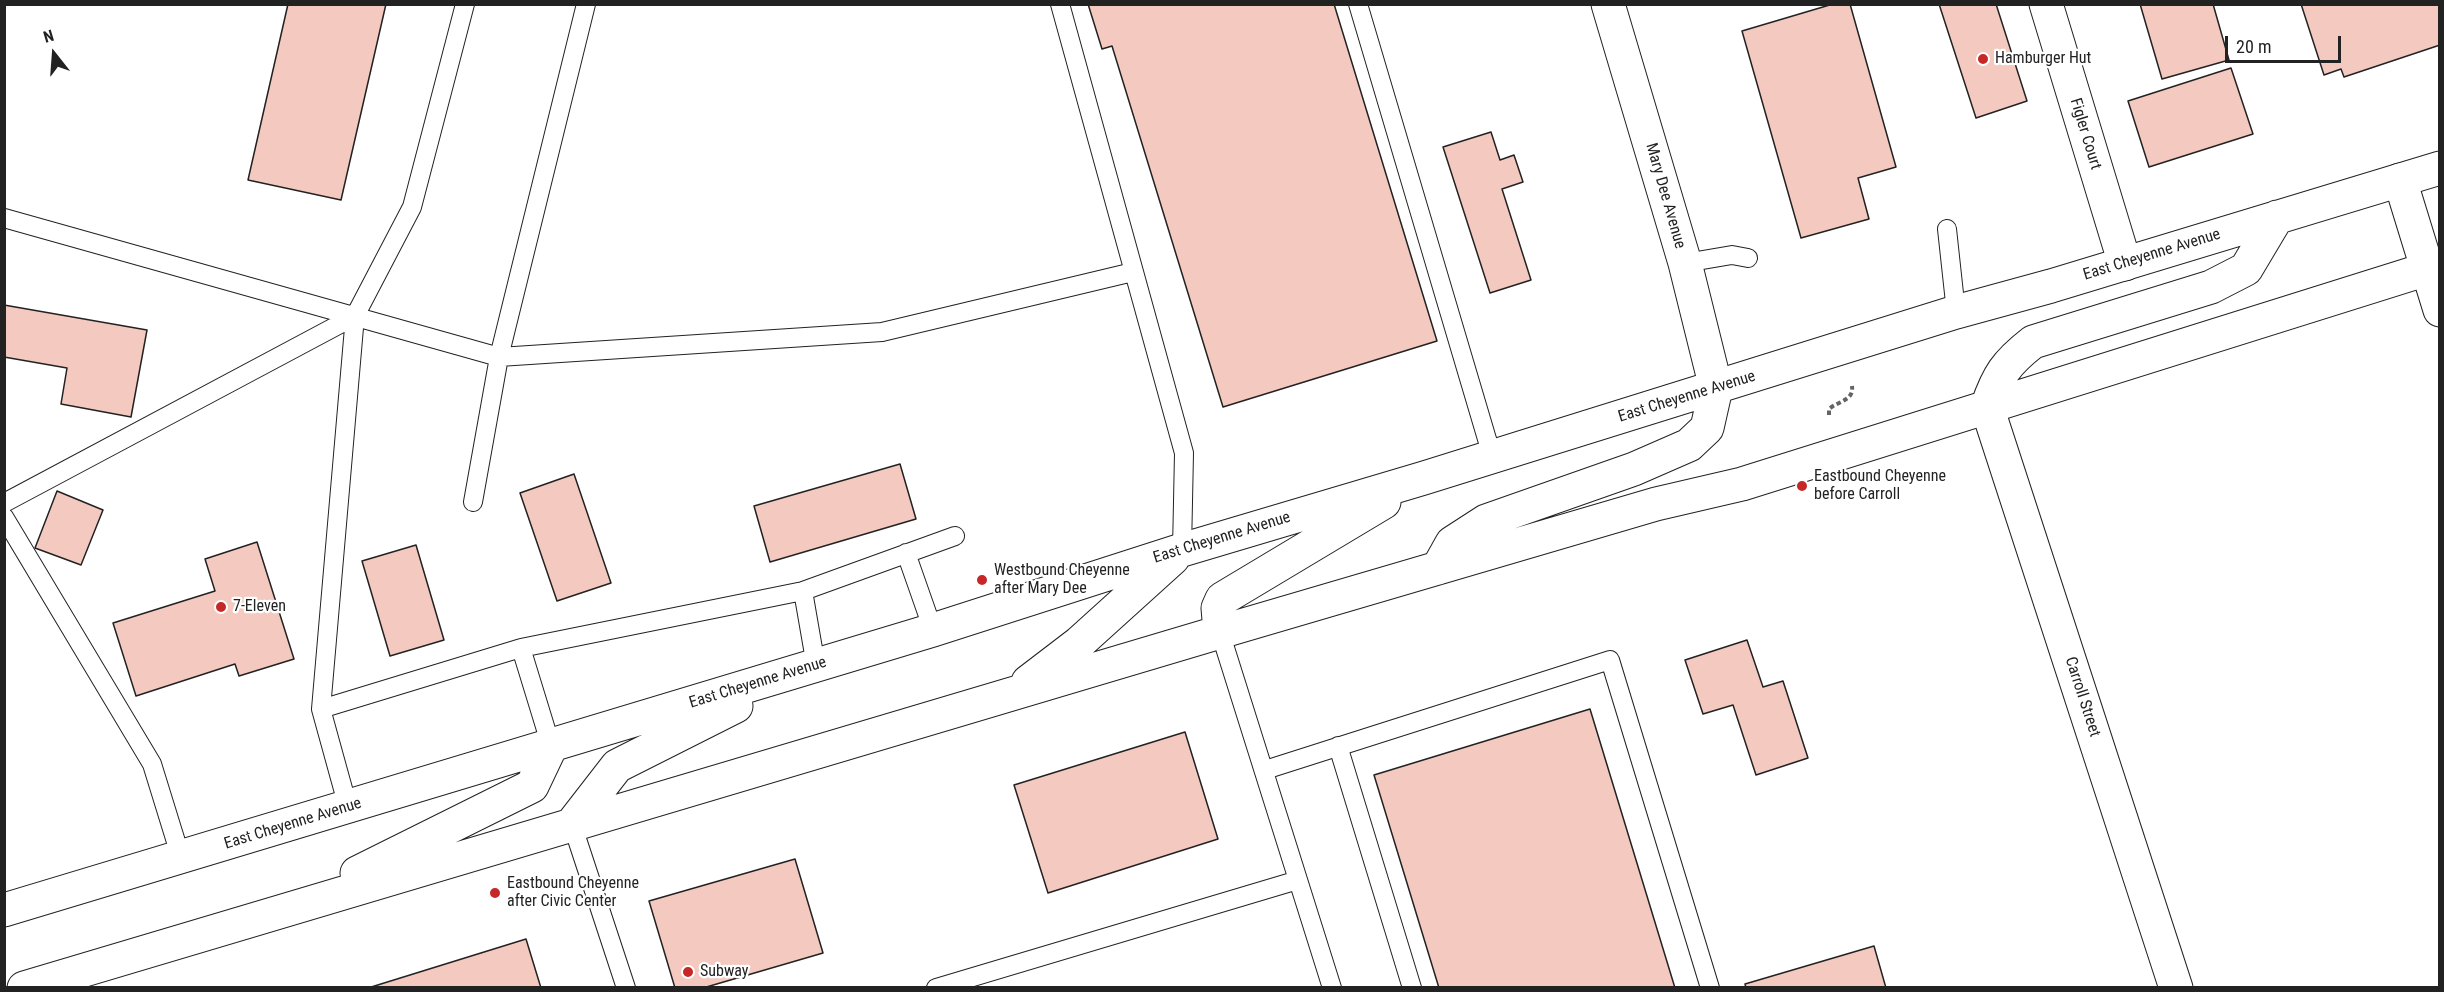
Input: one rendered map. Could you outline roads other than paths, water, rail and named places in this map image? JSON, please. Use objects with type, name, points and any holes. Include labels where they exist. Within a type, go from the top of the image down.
[{"type":"main road","name":"Mary Dee Avenue","points":[[1608,4],[1685,263],[1716,388]]},
{"type":"main road","name":"Figler Court","points":[[2046,4],[2125,264]]},
{"type":"main road","name":"East Cheyenne Avenue","points":[[4,910],[816,666],[1182,550],[1424,478],[1956,312],[2125,264],[2439,168]]},
{"type":"main road","points":[[2400,180],[2433,267],[2439,310]]},
{"type":"main road","points":[[1987,407],[1995,384],[2011,359],[2033,342],[2211,287],[2246,269],[2277,217]]},
{"type":"main road","points":[[24,987],[1656,504],[1742,483],[2433,267]]},
{"type":"main road","points":[[1438,568],[1452,543],[1486,521],[1634,469],[1689,445],[1707,428],[1716,388]]},
{"type":"main road","name":"Carroll Street","points":[[1987,407],[2176,987]]},
{"type":"main road","points":[[1220,632],[1218,608],[1222,599],[1424,478]]},
{"type":"main road","points":[[1009,695],[1079,643],[1182,550]]},
{"type":"main road","points":[[572,824],[617,766],[816,666]]},
{"type":"main road","points":[[286,910],[532,786],[551,746]]},
{"type":"lane","points":[[348,807],[321,709],[355,316],[412,207],[465,4]]},
{"type":"lane","points":[[473,502],[499,357],[586,4]]},
{"type":"lane","points":[[1060,4],[1184,453],[1182,550]]},
{"type":"lane","points":[[1358,4],[1492,456]]},
{"type":"lane","points":[[4,218],[499,357],[882,332],[1133,272]]},
{"type":"lane","points":[[1947,229],[1956,312]]},
{"type":"lane","points":[[1685,263],[1732,255],[1748,258]]},
{"type":"lane","points":[[4,503],[355,316]]},
{"type":"lane","points":[[4,517],[152,764],[181,858]]},
{"type":"lane","points":[[321,709],[521,648],[802,591],[955,536]]},
{"type":"lane","points":[[906,553],[933,630]]},
{"type":"lane","points":[[802,591],[816,666]]},
{"type":"lane","points":[[1220,632],[1332,987]]},
{"type":"lane","points":[[521,648],[551,746]]},
{"type":"lane","points":[[1265,770],[1610,660],[1710,987]]},
{"type":"lane","points":[[1338,746],[1412,987]]},
{"type":"lane","points":[[572,824],[626,987]]},
{"type":"lane","points":[[936,987],[1298,880]]},
{"type":"place","name":"Hamburger Hut","points":[[1983,59]]},
{"type":"place","name":"Eastbound Cheyenne before Carroll","points":[[1802,486]]},
{"type":"place","name":"Westbound Cheyenne after Mary Dee","points":[[982,580]]},
{"type":"place","name":"7-Eleven","points":[[221,607]]},
{"type":"place","name":"Eastbound Cheyenne after Civic Center","points":[[495,893]]},
{"type":"place","name":"Subway","points":[[688,972]]}]
